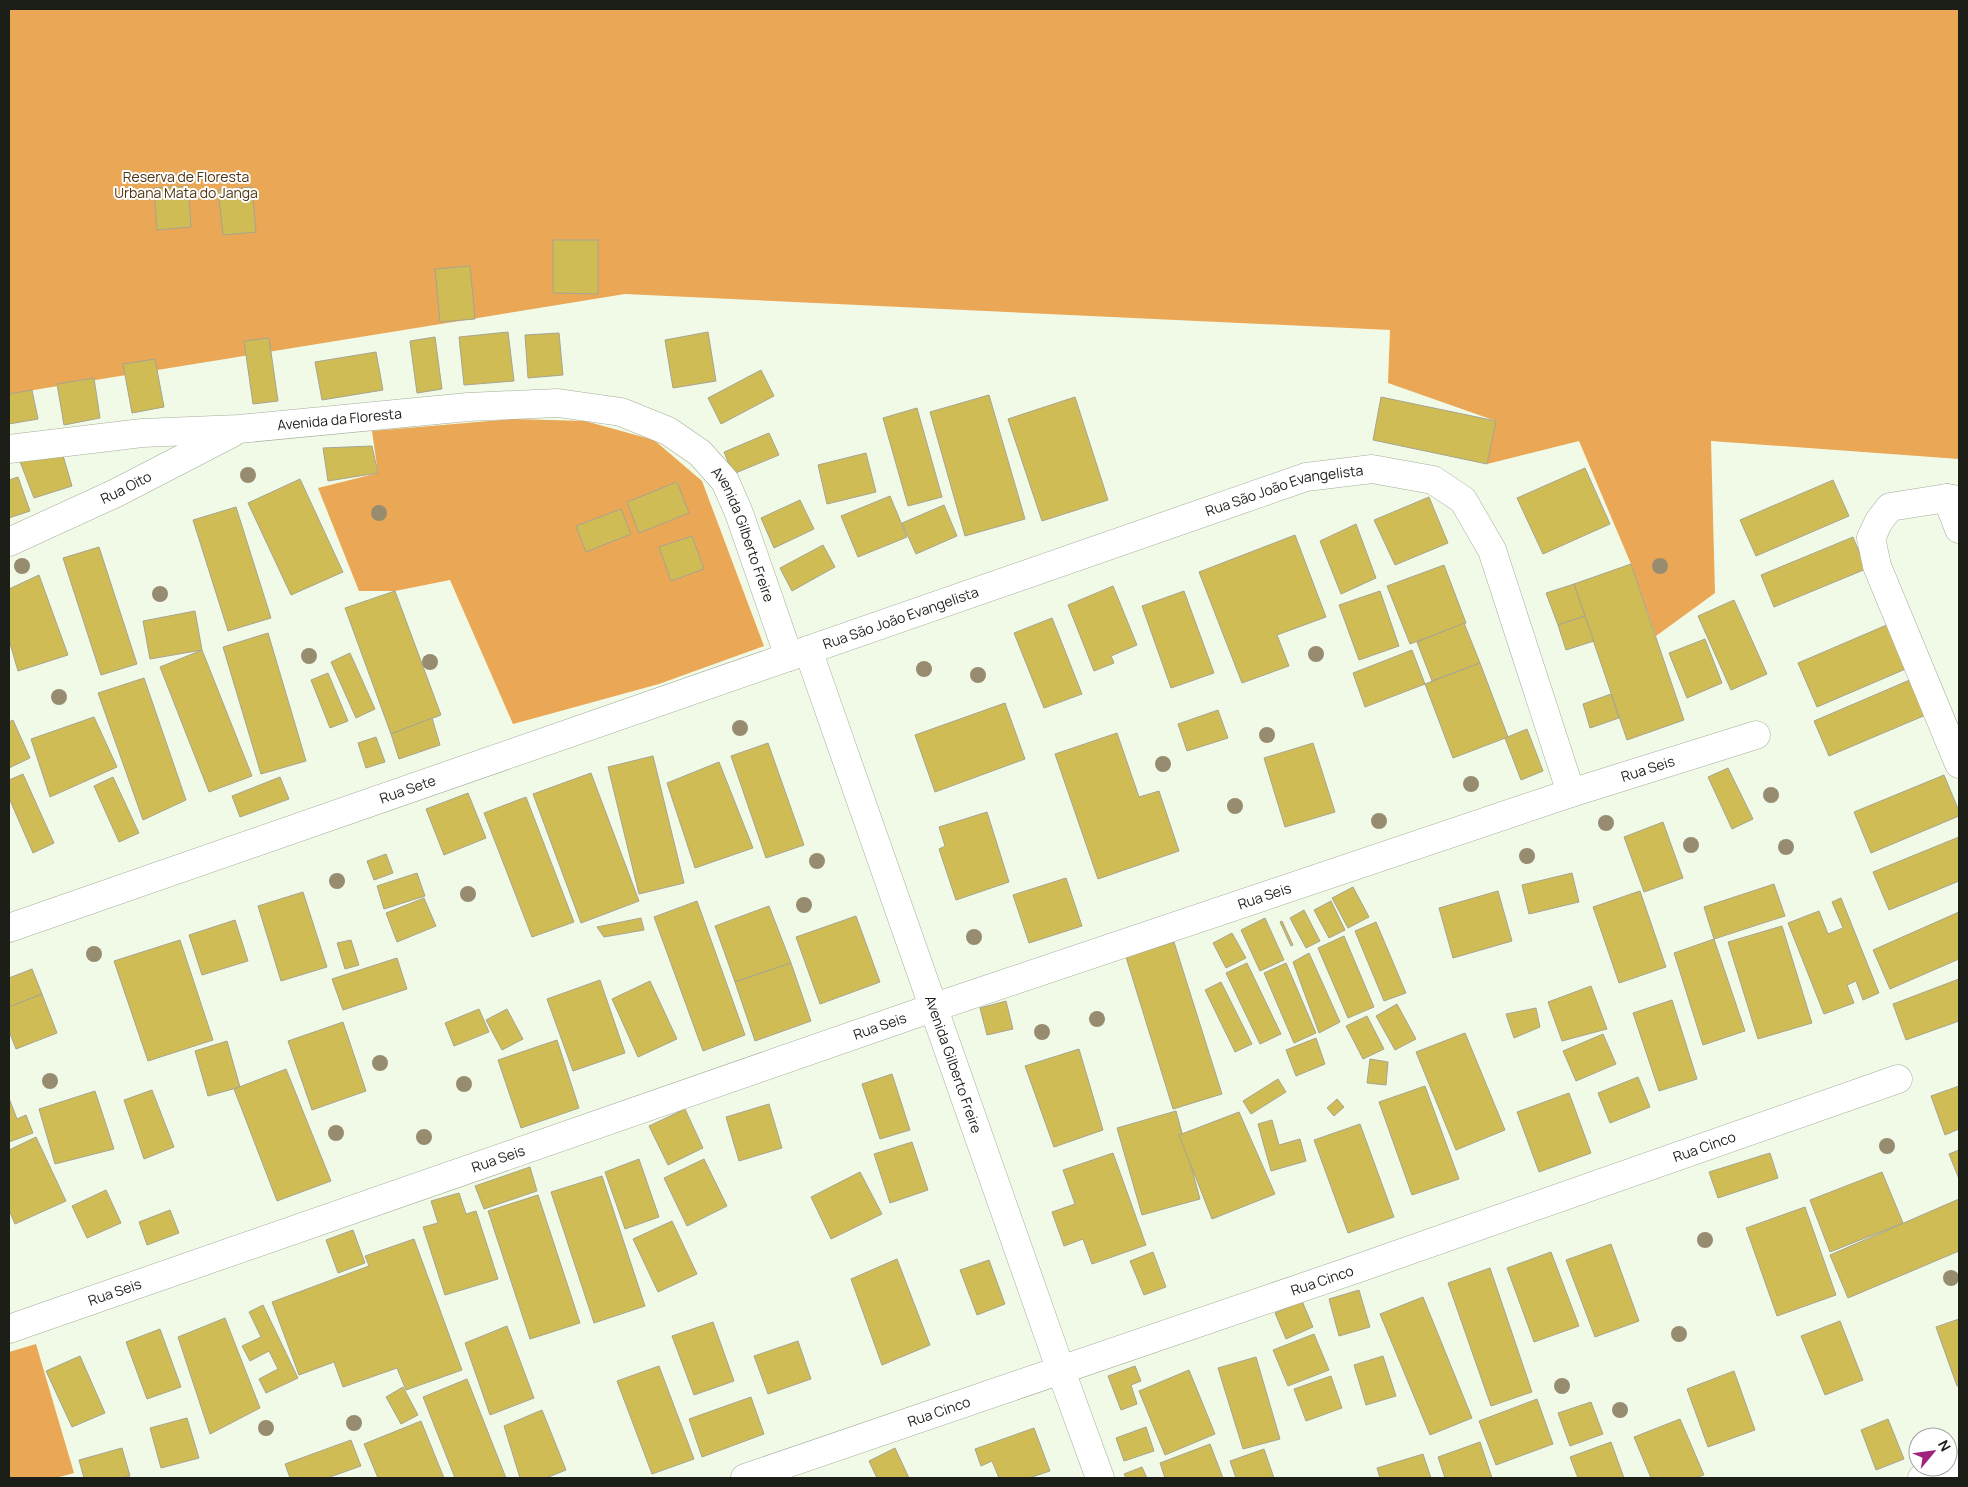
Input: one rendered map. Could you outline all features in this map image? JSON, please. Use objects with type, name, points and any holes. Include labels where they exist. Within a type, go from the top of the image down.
[{"type":"street","name":"Avenida da Floresta","points":[[9,449],[142,433],[239,429],[468,407],[558,404],[621,412],[668,431]]},
{"type":"street","name":"Rua Oito","points":[[9,542],[116,493],[239,429]]},
{"type":"street","name":"Avenida Gilberto Freire","points":[[668,431],[700,453],[725,481],[798,653],[934,1007],[1100,1478]]},
{"type":"street","name":"Rua São João Evangelista","points":[[798,653],[1306,477],[1372,469],[1433,480],[1463,500],[1492,550],[1570,793]]},
{"type":"street","points":[[1959,529],[1953,499],[1890,507],[1879,521],[1871,538],[1877,566],[1959,764]]},
{"type":"street","name":"Rua Sete","points":[[9,928],[798,653]]},
{"type":"street","name":"Rua Seis","points":[[9,1328],[934,1007],[1570,793],[1756,735]]},
{"type":"street","name":"Rua Cinco","points":[[745,1478],[1359,1268],[1898,1079]]},
{"type":"street","points":[[1922,1478],[1959,1466]]},
{"type":"green space","name":"Reserva de Floresta Urbana Mata do Janga","points":[[9,9],[1959,9],[1959,459],[1711,441],[1715,593],[1656,636],[1631,564],[1579,441],[1487,464],[1496,421],[1388,383],[1390,330],[625,294],[9,394]]},
{"type":"green space","points":[[512,419],[585,421],[654,440],[702,481],[764,646],[659,684],[513,724],[450,580],[395,591],[359,591],[318,488],[378,473],[372,431]]},
{"type":"green space","points":[[36,1344],[74,1473],[56,1478],[9,1478],[9,1352]]},
{"type":"building","points":[[188,186],[191,227],[157,230],[154,188]]},
{"type":"building","points":[[252,187],[256,232],[223,235],[218,190]]},
{"type":"building","points":[[553,240],[598,240],[598,294],[553,293]]},
{"type":"building","points":[[470,266],[475,319],[440,322],[435,269]]},
{"type":"building","points":[[508,332],[514,381],[464,385],[459,337]]},
{"type":"building","points":[[708,332],[716,381],[673,388],[665,340]]},
{"type":"building","points":[[559,333],[563,375],[528,378],[525,335]]},
{"type":"building","points":[[435,337],[442,389],[417,393],[410,341]]},
{"type":"building","points":[[269,338],[278,401],[253,404],[244,341]]},
{"type":"building","points":[[376,352],[383,390],[322,400],[315,362]]},
{"type":"building","points":[[155,359],[164,407],[132,413],[123,364]]},
{"type":"building","points":[[761,370],[774,396],[721,424],[708,398]]},
{"type":"building","points":[[94,378],[100,418],[64,425],[57,384]]},
{"type":"building","points":[[32,390],[38,419],[9,424],[9,394]]},
{"type":"building","points":[[989,395],[1025,519],[965,536],[930,412]]},
{"type":"building","points":[[1075,397],[1108,500],[1042,521],[1008,419]]},
{"type":"building","points":[[1381,397],[1496,421],[1487,464],[1373,440]]},
{"type":"building","points":[[917,408],[942,497],[908,506],[883,418]]},
{"type":"building","points":[[769,433],[779,455],[733,474],[724,452]]},
{"type":"building","points":[[372,446],[378,473],[328,481],[323,448]]},
{"type":"building","points":[[62,452],[72,486],[34,498],[19,459]]},
{"type":"building","points":[[866,453],[876,492],[827,504],[818,465]]},
{"type":"building","points":[[1585,468],[1610,524],[1543,554],[1517,498]]},
{"type":"building","points":[[18,477],[30,511],[9,518],[9,480]]},
{"type":"building","points":[[300,479],[343,572],[291,595],[248,503]]},
{"type":"building","points":[[1833,480],[1849,516],[1756,556],[1740,520]]},
{"type":"building","points":[[677,482],[689,513],[639,533],[627,502]]},
{"type":"building","points":[[890,496],[907,537],[858,557],[841,516]]},
{"type":"building","points":[[1429,497],[1448,543],[1395,565],[1374,520]]},
{"type":"building","points":[[800,500],[814,529],[774,548],[761,518]]},
{"type":"building","points":[[944,505],[957,536],[916,554],[902,523]]},
{"type":"building","points":[[236,507],[271,618],[228,631],[193,520]]},
{"type":"building","points":[[621,509],[631,534],[586,552],[576,526]]},
{"type":"building","points":[[1356,524],[1376,578],[1341,594],[1320,541]]},
{"type":"building","points":[[1295,535],[1326,617],[1277,635],[1289,666],[1242,683],[1199,572]]},
{"type":"building","points":[[692,536],[704,569],[671,581],[659,547]]},
{"type":"building","points":[[1853,537],[1866,569],[1774,607],[1761,575]]},
{"type":"building","points":[[823,545],[835,567],[792,591],[780,568]]},
{"type":"building","points":[[99,547],[137,664],[101,675],[63,558]]},
{"type":"building","points":[[1631,564],[1684,720],[1627,740],[1574,584]]},
{"type":"building","points":[[1444,565],[1466,623],[1410,644],[1387,586]]},
{"type":"building","points":[[39,575],[68,655],[18,671],[9,640],[9,589]]},
{"type":"building","points":[[1574,584],[1585,616],[1558,625],[1546,593]]},
{"type":"building","points":[[1113,586],[1137,645],[1111,656],[1114,663],[1094,671],[1068,605]]},
{"type":"building","points":[[395,591],[441,715],[391,734],[345,608]]},
{"type":"building","points":[[1184,591],[1214,673],[1171,688],[1142,606]]},
{"type":"building","points":[[1380,591],[1399,646],[1359,660],[1339,605]]},
{"type":"building","points":[[1734,600],[1767,674],[1731,690],[1698,616]]},
{"type":"building","points":[[195,611],[202,650],[150,659],[143,621]]},
{"type":"building","points":[[1585,616],[1594,641],[1566,650],[1558,625]]},
{"type":"building","points":[[1052,618],[1082,694],[1044,708],[1014,633]]},
{"type":"building","points":[[1896,621],[1915,665],[1817,707],[1798,663]]},
{"type":"building","points":[[1464,623],[1480,663],[1432,681],[1417,642]]},
{"type":"building","points":[[268,633],[306,761],[261,774],[223,647]]},
{"type":"building","points":[[1705,639],[1722,683],[1687,698],[1669,653]]},
{"type":"building","points":[[202,650],[252,776],[209,792],[160,667]]},
{"type":"building","points":[[1412,650],[1425,684],[1365,707],[1353,673]]},
{"type":"building","points":[[350,653],[375,709],[356,718],[331,662]]},
{"type":"building","points":[[1480,663],[1508,737],[1453,758],[1425,684]]},
{"type":"building","points":[[328,673],[348,721],[330,728],[311,680]]},
{"type":"building","points":[[144,678],[186,800],[143,820],[98,693]]},
{"type":"building","points":[[1912,679],[1928,714],[1829,756],[1814,721]]},
{"type":"building","points":[[1611,694],[1619,718],[1590,728],[1583,704]]},
{"type":"building","points":[[1005,703],[1025,759],[935,792],[915,735]]},
{"type":"building","points":[[1218,710],[1228,738],[1187,751],[1178,724]]},
{"type":"building","points":[[94,717],[117,767],[50,797],[31,739]]},
{"type":"building","points":[[432,718],[440,745],[399,759],[391,734]]},
{"type":"building","points":[[13,720],[30,758],[9,768],[9,722]]},
{"type":"building","points":[[1527,729],[1543,771],[1521,780],[1505,738]]},
{"type":"building","points":[[1117,733],[1139,797],[1159,791],[1179,851],[1098,879],[1055,754]]},
{"type":"building","points":[[376,737],[385,762],[366,768],[358,743]]},
{"type":"building","points":[[768,743],[804,845],[766,858],[731,756]]},
{"type":"building","points":[[1313,743],[1335,812],[1285,827],[1264,758]]},
{"type":"building","points":[[653,756],[684,883],[639,894],[608,767]]},
{"type":"building","points":[[719,762],[753,848],[695,868],[667,783]]},
{"type":"building","points":[[1728,768],[1753,819],[1732,829],[1708,777]]},
{"type":"building","points":[[591,773],[639,901],[581,923],[533,794]]},
{"type":"building","points":[[23,774],[54,843],[33,853],[9,798],[9,780]]},
{"type":"building","points":[[1944,775],[1959,811],[1959,816],[1871,853],[1854,812]]},
{"type":"building","points":[[113,777],[139,833],[119,842],[94,786]]},
{"type":"building","points":[[280,777],[289,799],[240,817],[232,796]]},
{"type":"building","points":[[468,793],[486,838],[444,855],[426,809]]},
{"type":"building","points":[[526,797],[574,922],[532,937],[484,813]]},
{"type":"building","points":[[987,812],[1009,882],[956,900],[939,849],[945,846],[939,827]]},
{"type":"building","points":[[1663,822],[1683,878],[1644,892],[1624,837]]},
{"type":"building","points":[[1959,837],[1959,881],[1889,910],[1873,872]]},
{"type":"building","points":[[386,854],[393,873],[374,880],[367,861]]},
{"type":"building","points":[[417,873],[425,896],[384,909],[377,886]]},
{"type":"building","points":[[1572,873],[1579,902],[1529,914],[1522,885]]},
{"type":"building","points":[[1066,878],[1082,926],[1029,943],[1013,895]]},
{"type":"building","points":[[1774,884],[1785,916],[1714,939],[1704,907]]},
{"type":"building","points":[[1353,887],[1369,917],[1348,928],[1332,898]]},
{"type":"building","points":[[1498,891],[1512,941],[1453,958],[1439,908]]},
{"type":"building","points":[[1640,891],[1666,967],[1619,983],[1593,907]]},
{"type":"building","points":[[303,892],[327,967],[281,981],[258,906]]},
{"type":"building","points":[[424,898],[436,926],[397,942],[386,913]]},
{"type":"building","points":[[1841,898],[1879,993],[1863,1000],[1856,981],[1847,985],[1854,1003],[1824,1014],[1788,923],[1819,911],[1828,934],[1843,928],[1832,902]]},
{"type":"building","points":[[697,901],[745,1035],[703,1051],[654,917]]},
{"type":"building","points":[[1331,901],[1345,930],[1329,938],[1314,910]]},
{"type":"building","points":[[769,906],[791,963],[735,982],[715,926]]},
{"type":"building","points":[[1304,910],[1320,941],[1306,948],[1290,918]]},
{"type":"building","points":[[1959,912],[1959,959],[1890,989],[1873,950]]},
{"type":"building","points":[[856,916],[880,982],[820,1004],[796,937]]},
{"type":"building","points":[[641,918],[644,930],[604,937],[597,927]]},
{"type":"building","points":[[1265,918],[1284,960],[1260,971],[1241,930]]},
{"type":"building","points":[[235,920],[248,961],[202,975],[189,935]]},
{"type":"building","points":[[1282,921],[1293,945],[1291,946],[1280,922]]},
{"type":"building","points":[[1376,922],[1406,993],[1384,1001],[1355,931]]},
{"type":"building","points":[[1782,926],[1812,1023],[1758,1039],[1728,942]]},
{"type":"building","points":[[1232,933],[1246,958],[1226,968],[1213,943]]},
{"type":"building","points":[[1344,936],[1374,1007],[1348,1018],[1318,948]]},
{"type":"building","points":[[1714,939],[1745,1031],[1703,1045],[1674,953]]},
{"type":"building","points":[[180,940],[213,1040],[148,1061],[114,961]]},
{"type":"building","points":[[351,940],[359,965],[345,969],[337,943]]},
{"type":"building","points":[[1174,942],[1222,1094],[1173,1109],[1126,957]]},
{"type":"building","points":[[1309,953],[1340,1022],[1319,1033],[1293,962]]},
{"type":"building","points":[[397,958],[407,989],[343,1010],[332,979]]},
{"type":"building","points":[[791,963],[811,1021],[755,1041],[735,982]]},
{"type":"building","points":[[1247,963],[1281,1034],[1260,1044],[1226,973]]},
{"type":"building","points":[[1286,963],[1316,1033],[1294,1043],[1264,973]]},
{"type":"building","points":[[32,969],[42,994],[9,1007],[9,978]]},
{"type":"building","points":[[1959,979],[1959,1021],[1906,1040],[1893,1004]]},
{"type":"building","points":[[600,980],[625,1053],[573,1071],[547,999]]},
{"type":"building","points":[[650,981],[677,1039],[638,1057],[612,999]]},
{"type":"building","points":[[1221,982],[1252,1044],[1235,1052],[1205,990]]},
{"type":"building","points":[[1591,986],[1607,1029],[1562,1041],[1548,1002]]},
{"type":"building","points":[[42,994],[57,1033],[16,1049],[9,1031],[9,1007]]},
{"type":"building","points":[[1672,1000],[1697,1079],[1659,1091],[1633,1013]]},
{"type":"building","points":[[1006,1001],[1013,1029],[987,1035],[980,1008]]},
{"type":"building","points":[[1397,1004],[1416,1039],[1395,1050],[1376,1016]]},
{"type":"building","points":[[1536,1008],[1540,1027],[1514,1038],[1506,1014]]},
{"type":"building","points":[[479,1009],[489,1032],[454,1046],[445,1023]]},
{"type":"building","points":[[507,1009],[523,1039],[502,1050],[486,1020]]},
{"type":"building","points":[[1367,1016],[1384,1049],[1363,1059],[1346,1026]]},
{"type":"building","points":[[343,1022],[366,1091],[312,1110],[288,1041]]},
{"type":"building","points":[[1465,1033],[1505,1130],[1456,1150],[1416,1052]]},
{"type":"building","points":[[1603,1034],[1616,1064],[1576,1081],[1563,1051]]},
{"type":"building","points":[[1316,1038],[1325,1064],[1296,1076],[1286,1050]]},
{"type":"building","points":[[557,1040],[579,1108],[521,1128],[498,1060]]},
{"type":"building","points":[[227,1041],[240,1087],[208,1096],[195,1051]]},
{"type":"building","points":[[1079,1049],[1103,1130],[1054,1147],[1025,1066]]},
{"type":"building","points":[[1370,1059],[1388,1062],[1386,1085],[1367,1083]]},
{"type":"building","points":[[286,1069],[331,1181],[277,1201],[234,1089]]},
{"type":"building","points":[[892,1074],[910,1130],[880,1139],[862,1084]]},
{"type":"building","points":[[1638,1077],[1650,1107],[1610,1123],[1598,1093]]},
{"type":"building","points":[[1278,1079],[1286,1092],[1251,1114],[1243,1101]]},
{"type":"building","points":[[1425,1086],[1459,1179],[1412,1195],[1379,1102]]},
{"type":"building","points":[[1959,1086],[1959,1129],[1945,1135],[1931,1096]]},
{"type":"building","points":[[152,1090],[174,1147],[144,1159],[124,1100]]},
{"type":"building","points":[[95,1091],[114,1149],[55,1164],[39,1109]]},
{"type":"building","points":[[1569,1093],[1591,1153],[1539,1172],[1517,1112]]},
{"type":"building","points":[[9,1098],[17,1119],[26,1115],[33,1133],[9,1142]]},
{"type":"building","points":[[1337,1099],[1344,1107],[1334,1116],[1327,1108]]},
{"type":"building","points":[[769,1104],[782,1148],[739,1161],[726,1117]]},
{"type":"building","points":[[685,1109],[703,1148],[668,1165],[649,1126]]},
{"type":"building","points":[[1176,1111],[1200,1199],[1142,1215],[1117,1128]]},
{"type":"building","points":[[1239,1112],[1275,1194],[1212,1219],[1179,1135]]},
{"type":"building","points":[[1272,1120],[1279,1145],[1300,1139],[1306,1161],[1271,1171],[1258,1124]]},
{"type":"building","points":[[1360,1124],[1394,1217],[1348,1233],[1314,1140]]},
{"type":"building","points":[[36,1137],[66,1201],[15,1224],[9,1210],[9,1150]]},
{"type":"building","points":[[912,1142],[928,1190],[890,1203],[874,1154]]},
{"type":"building","points":[[1959,1150],[1959,1179],[1949,1154]]},
{"type":"building","points":[[1113,1153],[1146,1245],[1092,1264],[1083,1239],[1064,1246],[1052,1212],[1075,1204],[1063,1170]]},
{"type":"building","points":[[1770,1153],[1778,1178],[1718,1198],[1709,1172]]},
{"type":"building","points":[[639,1159],[659,1217],[625,1229],[605,1172]]},
{"type":"building","points":[[704,1159],[727,1206],[687,1226],[664,1178]]},
{"type":"building","points":[[530,1167],[537,1191],[484,1209],[475,1186]]},
{"type":"building","points":[[860,1172],[882,1214],[831,1239],[811,1197]]},
{"type":"building","points":[[1882,1172],[1903,1223],[1830,1252],[1810,1200]]},
{"type":"building","points":[[602,1176],[645,1306],[594,1323],[551,1192]]},
{"type":"building","points":[[106,1190],[121,1223],[87,1238],[72,1206]]},
{"type":"building","points":[[459,1193],[466,1214],[476,1211],[498,1279],[445,1295],[423,1227],[438,1223],[431,1201]]},
{"type":"building","points":[[538,1195],[580,1323],[530,1339],[488,1211]]},
{"type":"building","points":[[1959,1199],[1959,1251],[1848,1298],[1830,1255]]},
{"type":"building","points":[[1805,1207],[1836,1295],[1777,1316],[1746,1228]]},
{"type":"building","points":[[170,1210],[179,1233],[147,1245],[139,1222]]},
{"type":"building","points":[[672,1221],[697,1274],[658,1292],[633,1239]]},
{"type":"building","points":[[353,1230],[365,1263],[338,1273],[326,1240]]},
{"type":"building","points":[[414,1239],[462,1370],[406,1390],[397,1368],[343,1387],[334,1362],[299,1375],[272,1302],[369,1266],[365,1256]]},
{"type":"building","points":[[1611,1244],[1639,1321],[1595,1337],[1566,1260]]},
{"type":"building","points":[[1153,1252],[1166,1287],[1144,1295],[1130,1261]]},
{"type":"building","points":[[1551,1252],[1579,1326],[1534,1342],[1507,1268]]},
{"type":"building","points":[[897,1259],[930,1345],[882,1365],[851,1279]]},
{"type":"building","points":[[989,1260],[1005,1304],[977,1315],[960,1270]]},
{"type":"building","points":[[1490,1268],[1532,1392],[1491,1406],[1448,1283]]},
{"type":"building","points":[[1359,1290],[1370,1327],[1339,1336],[1329,1299]]},
{"type":"building","points":[[1423,1297],[1472,1418],[1430,1435],[1380,1314]]},
{"type":"building","points":[[1302,1301],[1313,1327],[1286,1339],[1275,1313]]},
{"type":"building","points":[[263,1305],[298,1378],[266,1393],[259,1379],[278,1369],[269,1351],[250,1361],[242,1346],[261,1337],[249,1312]]},
{"type":"building","points":[[225,1318],[260,1408],[210,1434],[178,1337]]},
{"type":"building","points":[[1959,1319],[1959,1386],[1957,1386],[1936,1327]]},
{"type":"building","points":[[1840,1321],[1863,1380],[1825,1395],[1801,1336]]},
{"type":"building","points":[[713,1322],[734,1381],[694,1395],[672,1336]]},
{"type":"building","points":[[507,1326],[534,1398],[490,1415],[465,1343]]},
{"type":"building","points":[[160,1329],[181,1387],[147,1399],[126,1342]]},
{"type":"building","points":[[1314,1334],[1329,1370],[1288,1386],[1273,1350]]},
{"type":"building","points":[[798,1341],[811,1379],[768,1394],[754,1356]]},
{"type":"building","points":[[80,1356],[105,1413],[72,1427],[46,1371]]},
{"type":"building","points":[[1383,1356],[1396,1396],[1366,1405],[1354,1365]]},
{"type":"building","points":[[1256,1357],[1280,1439],[1243,1449],[1218,1368]]},
{"type":"building","points":[[659,1366],[694,1459],[652,1474],[617,1381]]},
{"type":"building","points":[[1135,1366],[1141,1381],[1131,1385],[1137,1404],[1121,1410],[1108,1376]]},
{"type":"building","points":[[1189,1370],[1215,1434],[1165,1455],[1139,1391]]},
{"type":"building","points":[[1734,1371],[1755,1430],[1708,1447],[1687,1389]]},
{"type":"building","points":[[1331,1376],[1342,1408],[1306,1421],[1294,1389]]},
{"type":"building","points":[[467,1379],[506,1478],[455,1478],[423,1397]]},
{"type":"building","points":[[403,1387],[418,1415],[401,1424],[386,1397]]},
{"type":"building","points":[[751,1397],[764,1434],[702,1457],[689,1419]]},
{"type":"building","points":[[1537,1399],[1553,1444],[1496,1465],[1479,1421]]},
{"type":"building","points":[[1591,1402],[1603,1434],[1570,1446],[1558,1413]]},
{"type":"building","points":[[542,1410],[566,1470],[546,1478],[520,1478],[504,1426]]},
{"type":"building","points":[[187,1418],[199,1458],[161,1468],[150,1428]]},
{"type":"building","points":[[1680,1419],[1704,1475],[1695,1478],[1651,1478],[1634,1437]]},
{"type":"building","points":[[1888,1419],[1904,1459],[1876,1470],[1861,1430]]},
{"type":"building","points":[[421,1421],[444,1478],[378,1478],[364,1444]]},
{"type":"building","points":[[1146,1427],[1154,1451],[1124,1461],[1116,1438]]},
{"type":"building","points":[[1034,1428],[1050,1471],[1029,1478],[999,1478],[992,1461],[981,1466],[975,1449]]},
{"type":"building","points":[[351,1440],[361,1466],[327,1478],[290,1478],[285,1464]]},
{"type":"building","points":[[1480,1442],[1492,1478],[1445,1478],[1438,1457]]},
{"type":"building","points":[[1611,1442],[1624,1478],[1578,1478],[1570,1457]]},
{"type":"building","points":[[1210,1444],[1223,1478],[1165,1478],[1160,1463]]},
{"type":"building","points":[[122,1448],[130,1476],[122,1478],[84,1478],[79,1460]]},
{"type":"building","points":[[895,1448],[909,1478],[877,1478],[869,1461]]},
{"type":"building","points":[[1264,1449],[1274,1478],[1236,1478],[1230,1461]]},
{"type":"building","points":[[1423,1454],[1431,1478],[1380,1478],[1377,1468]]},
{"type":"building","points":[[1142,1467],[1147,1478],[1126,1478],[1124,1474]]}]
